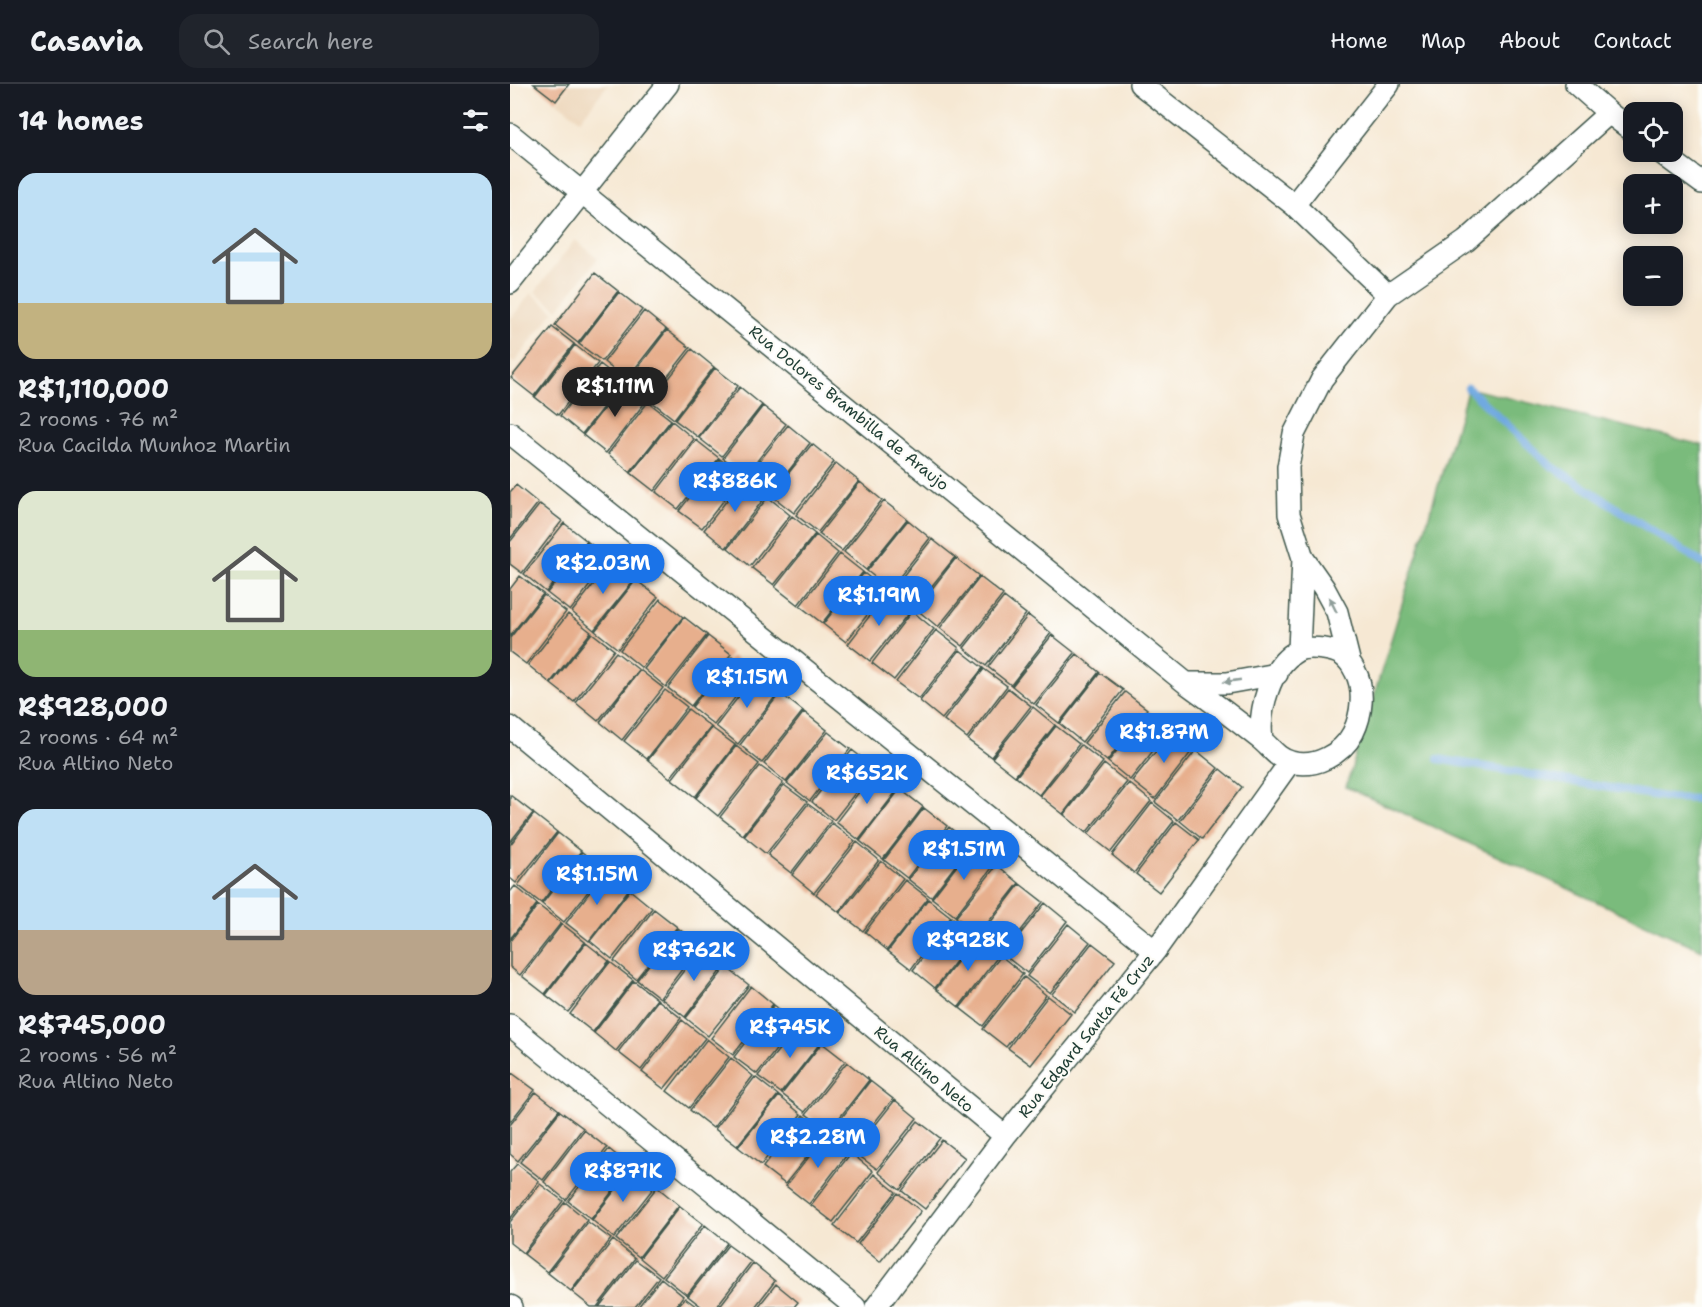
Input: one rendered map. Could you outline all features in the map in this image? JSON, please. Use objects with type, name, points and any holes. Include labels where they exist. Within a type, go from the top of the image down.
[{"type":"street","points":[[510,283],[668,84]]},
{"type":"street","points":[[1140,84],[1294,205],[1388,295]]},
{"type":"street","points":[[1294,205],[1389,84]]},
{"type":"street","points":[[1576,84],[1623,124]]},
{"type":"street","points":[[1349,660],[1332,650],[1318,649],[1299,650],[1286,660],[1268,690],[1261,711],[1262,740],[1277,756],[1290,762],[1311,763],[1326,759],[1336,753],[1352,735],[1358,720],[1361,702],[1359,679],[1349,660],[1337,612],[1303,558],[1289,513],[1288,467],[1294,434],[1322,379],[1388,295],[1466,241],[1608,113]]},
{"type":"street","name":"Rua Dolores Brambilla de Araujo","points":[[510,134],[1186,682],[1262,740]]},
{"type":"street","points":[[1674,162],[1702,183]]},
{"type":"street","points":[[510,433],[1155,951]]},
{"type":"street","points":[[1299,650],[1303,558]]},
{"type":"street","points":[[1186,682],[1227,683],[1276,674]]},
{"type":"street","name":"Rua Altino Neto","points":[[510,727],[1005,1136]]},
{"type":"street","name":"Rua Edgard Santa Fé Cruz","points":[[876,1307],[1005,1136],[1155,951],[1290,762]]},
{"type":"street","points":[[510,1026],[855,1307]]},
{"type":"shaded area","points":[[571,84],[608,84],[580,120],[557,102]]},
{"type":"shaded area","points":[[575,240],[598,258],[558,309],[535,292]]},
{"type":"shaded area","points":[[531,293],[554,311],[514,363],[510,360],[510,320]]},
{"type":"green space","points":[[1468,388],[1702,445],[1702,950],[1346,787]]},
{"type":"building","points":[[534,84],[569,84],[556,101]]},
{"type":"building","points":[[595,273],[618,291],[578,343],[555,325]]},
{"type":"building","points":[[619,292],[642,310],[602,361],[579,344]]},
{"type":"building","points":[[644,311],[666,329],[626,380],[604,362]]},
{"type":"building","points":[[552,327],[574,344],[534,396],[511,378]]},
{"type":"building","points":[[667,330],[690,348],[650,399],[627,382]]},
{"type":"building","points":[[575,345],[598,363],[558,415],[535,397]]},
{"type":"building","points":[[692,349],[714,367],[674,419],[651,401]]},
{"type":"building","points":[[600,364],[623,382],[582,434],[560,416]]},
{"type":"building","points":[[715,368],[738,386],[698,437],[675,420]]},
{"type":"building","points":[[624,383],[646,401],[606,453],[583,435]]},
{"type":"building","points":[[740,387],[762,405],[722,456],[699,438]]},
{"type":"building","points":[[648,402],[671,420],[630,472],[608,454]]},
{"type":"building","points":[[763,406],[786,424],[746,475],[723,458]]},
{"type":"building","points":[[672,421],[694,439],[654,491],[631,473]]},
{"type":"building","points":[[788,425],[810,443],[770,495],[747,477]]},
{"type":"building","points":[[696,440],[719,458],[678,509],[656,492]]},
{"type":"building","points":[[812,444],[834,462],[794,513],[771,495]]},
{"type":"building","points":[[720,459],[742,477],[702,528],[679,511]]},
{"type":"building","points":[[836,463],[859,481],[818,532],[796,515]]},
{"type":"building","points":[[744,478],[766,496],[726,548],[704,530]]},
{"type":"building","points":[[860,482],[882,500],[842,551],[819,534]]},
{"type":"building","points":[[516,485],[538,503],[510,539],[510,492]]},
{"type":"building","points":[[768,497],[790,515],[750,566],[728,548]]},
{"type":"building","points":[[884,501],[907,519],[866,570],[844,552]]},
{"type":"building","points":[[540,504],[562,521],[522,573],[510,564],[510,542]]},
{"type":"building","points":[[792,516],[815,534],[774,585],[752,568]]},
{"type":"building","points":[[908,520],[930,538],[890,589],[867,571]]},
{"type":"building","points":[[564,523],[587,541],[546,592],[524,574]]},
{"type":"building","points":[[816,535],[838,553],[798,605],[775,587]]},
{"type":"building","points":[[932,539],[955,557],[914,608],[892,590]]},
{"type":"building","points":[[588,542],[610,559],[570,611],[547,593]]},
{"type":"building","points":[[840,554],[863,572],[822,623],[800,606]]},
{"type":"building","points":[[956,558],[979,576],[938,627],[916,609]]},
{"type":"building","points":[[612,561],[635,579],[594,630],[572,612]]},
{"type":"building","points":[[864,573],[886,591],[846,642],[823,624]]},
{"type":"building","points":[[520,576],[543,594],[510,636],[510,589]]},
{"type":"building","points":[[980,577],[1003,595],[963,646],[940,628]]},
{"type":"building","points":[[636,580],[658,597],[618,649],[595,631]]},
{"type":"building","points":[[888,592],[911,610],[870,661],[848,644]]},
{"type":"building","points":[[544,595],[566,612],[526,664],[510,652],[510,638]]},
{"type":"building","points":[[1004,597],[1026,614],[986,666],[964,648]]},
{"type":"building","points":[[660,599],[683,617],[642,668],[620,650]]},
{"type":"building","points":[[912,611],[934,629],[894,680],[872,663]]},
{"type":"building","points":[[568,614],[591,632],[550,683],[528,665]]},
{"type":"building","points":[[1028,615],[1051,633],[1011,685],[988,667]]},
{"type":"building","points":[[684,617],[707,635],[666,687],[644,669]]},
{"type":"building","points":[[936,630],[959,648],[919,699],[896,682]]},
{"type":"building","points":[[592,633],[614,650],[574,702],[551,684]]},
{"type":"building","points":[[1052,635],[1075,653],[1034,704],[1012,686]]},
{"type":"building","points":[[708,636],[731,654],[691,706],[668,688]]},
{"type":"building","points":[[960,650],[983,668],[942,719],[920,701]]},
{"type":"building","points":[[616,652],[639,670],[598,721],[576,703]]},
{"type":"building","points":[[1077,654],[1099,672],[1059,723],[1036,705]]},
{"type":"building","points":[[732,656],[754,673],[714,725],[692,707]]},
{"type":"building","points":[[984,669],[1007,686],[967,738],[944,720]]},
{"type":"building","points":[[640,670],[663,688],[622,740],[600,722]]},
{"type":"building","points":[[1100,673],[1123,690],[1082,742],[1060,724]]},
{"type":"building","points":[[756,674],[779,692],[738,744],[716,726]]},
{"type":"building","points":[[1008,688],[1031,706],[991,757],[968,740]]},
{"type":"building","points":[[665,690],[687,707],[647,759],[624,741]]},
{"type":"building","points":[[1125,692],[1147,709],[1107,761],[1084,743]]},
{"type":"building","points":[[780,693],[803,711],[762,763],[740,745]]},
{"type":"building","points":[[1033,707],[1055,725],[1015,776],[992,758]]},
{"type":"building","points":[[688,709],[711,727],[670,778],[648,760]]},
{"type":"building","points":[[1148,711],[1171,728],[1130,780],[1108,762]]},
{"type":"building","points":[[804,712],[827,730],[786,782],[764,764]]},
{"type":"building","points":[[1056,726],[1079,744],[1039,795],[1016,777]]},
{"type":"building","points":[[712,728],[735,745],[695,797],[672,779]]},
{"type":"building","points":[[1173,730],[1195,747],[1155,799],[1132,781]]},
{"type":"building","points":[[828,732],[850,749],[810,801],[787,783]]},
{"type":"building","points":[[1081,745],[1103,762],[1063,814],[1040,796]]},
{"type":"building","points":[[736,746],[759,764],[718,816],[696,798]]},
{"type":"building","points":[[852,750],[875,768],[834,820],[812,802]]},
{"type":"building","points":[[1196,750],[1218,768],[1178,820],[1155,802]]},
{"type":"building","points":[[1104,764],[1127,782],[1086,833],[1064,815]]},
{"type":"building","points":[[760,766],[783,783],[743,835],[720,817]]},
{"type":"building","points":[[1220,769],[1242,787],[1202,839],[1180,821]]},
{"type":"building","points":[[876,770],[899,788],[859,840],[836,822]]},
{"type":"building","points":[[1129,783],[1151,801],[1111,852],[1088,834]]},
{"type":"building","points":[[784,785],[807,802],[766,854],[744,836]]},
{"type":"building","points":[[900,789],[923,807],[883,859],[860,841]]},
{"type":"building","points":[[510,795],[533,813],[510,842]]},
{"type":"building","points":[[1152,803],[1174,821],[1134,873],[1112,855]]},
{"type":"building","points":[[808,804],[831,821],[791,873],[768,855]]},
{"type":"building","points":[[924,808],[947,826],[907,878],[884,860]]},
{"type":"building","points":[[534,814],[557,832],[516,883],[510,878],[510,845]]},
{"type":"building","points":[[1176,822],[1199,840],[1159,892],[1136,874]]},
{"type":"building","points":[[832,823],[855,841],[814,893],[792,875]]},
{"type":"building","points":[[949,827],[971,845],[931,897],[908,879]]},
{"type":"building","points":[[558,833],[581,851],[541,903],[518,885]]},
{"type":"building","points":[[857,842],[879,860],[839,912],[816,894]]},
{"type":"building","points":[[972,846],[995,864],[955,916],[932,898]]},
{"type":"building","points":[[582,852],[605,870],[564,922],[542,904]]},
{"type":"building","points":[[881,861],[903,879],[863,931],[840,913]]},
{"type":"building","points":[[997,865],[1019,883],[979,934],[956,917]]},
{"type":"building","points":[[606,871],[629,889],[589,941],[566,923]]},
{"type":"building","points":[[905,880],[928,898],[887,950],[865,932]]},
{"type":"building","points":[[1020,884],[1043,902],[1003,954],[980,936]]},
{"type":"building","points":[[515,886],[537,904],[510,939],[510,892]]},
{"type":"building","points":[[630,890],[652,908],[612,959],[590,941]]},
{"type":"building","points":[[928,899],[951,917],[911,969],[888,951]]},
{"type":"building","points":[[1045,903],[1067,921],[1027,973],[1004,955]]},
{"type":"building","points":[[538,905],[561,923],[520,975],[510,967],[510,941]]},
{"type":"building","points":[[654,909],[677,927],[636,979],[614,961]]},
{"type":"building","points":[[953,918],[976,936],[935,988],[913,970]]},
{"type":"building","points":[[562,924],[585,942],[545,994],[522,976]]},
{"type":"building","points":[[1068,924],[1090,942],[1050,993],[1027,976]]},
{"type":"building","points":[[678,928],[700,946],[660,998],[637,980]]},
{"type":"building","points":[[977,937],[999,955],[959,1007],[936,989]]},
{"type":"building","points":[[586,943],[609,961],[568,1012],[546,995]]},
{"type":"building","points":[[1092,943],[1115,961],[1075,1012],[1052,994]]},
{"type":"building","points":[[702,947],[725,965],[685,1017],[662,999]]},
{"type":"building","points":[[1001,956],[1023,974],[983,1026],[960,1008]]},
{"type":"building","points":[[610,962],[633,980],[593,1032],[570,1014]]},
{"type":"building","points":[[726,967],[749,985],[708,1036],[686,1018]]},
{"type":"building","points":[[1024,977],[1046,995],[1006,1047],[983,1029]]},
{"type":"building","points":[[634,981],[657,999],[616,1051],[594,1033]]},
{"type":"building","points":[[751,986],[773,1004],[733,1055],[711,1038]]},
{"type":"building","points":[[1048,996],[1071,1014],[1031,1065],[1008,1048]]},
{"type":"building","points":[[658,1000],[681,1018],[641,1070],[618,1052]]},
{"type":"building","points":[[774,1005],[797,1023],[757,1074],[734,1057]]},
{"type":"building","points":[[682,1020],[705,1038],[664,1089],[642,1072]]},
{"type":"building","points":[[799,1024],[821,1042],[781,1093],[758,1076]]},
{"type":"building","points":[[707,1039],[729,1057],[689,1108],[667,1091]]},
{"type":"building","points":[[822,1043],[845,1061],[805,1112],[782,1094]]},
{"type":"building","points":[[731,1058],[753,1076],[713,1128],[690,1110]]},
{"type":"building","points":[[847,1062],[869,1080],[829,1131],[806,1114]]},
{"type":"building","points":[[512,1073],[535,1090],[510,1122],[510,1076]]},
{"type":"building","points":[[755,1077],[778,1095],[737,1146],[715,1129]]},
{"type":"building","points":[[870,1081],[893,1099],[853,1150],[830,1133]]},
{"type":"building","points":[[536,1092],[559,1110],[518,1161],[510,1154],[510,1125]]},
{"type":"building","points":[[779,1096],[801,1114],[761,1165],[738,1147]]},
{"type":"building","points":[[895,1100],[917,1118],[877,1169],[854,1152]]},
{"type":"building","points":[[560,1111],[583,1128],[543,1180],[520,1162]]},
{"type":"building","points":[[803,1115],[826,1133],[785,1184],[763,1167]]},
{"type":"building","points":[[918,1121],[940,1138],[900,1190],[878,1172]]},
{"type":"building","points":[[584,1130],[607,1148],[566,1200],[544,1182]]},
{"type":"building","points":[[827,1134],[849,1152],[809,1204],[786,1186]]},
{"type":"building","points":[[942,1140],[965,1158],[925,1209],[902,1191]]},
{"type":"building","points":[[609,1149],[631,1167],[591,1219],[568,1201]]},
{"type":"building","points":[[851,1153],[873,1171],[833,1222],[811,1205]]},
{"type":"building","points":[[517,1164],[539,1181],[510,1219],[510,1172]]},
{"type":"building","points":[[632,1168],[655,1186],[614,1238],[592,1220]]},
{"type":"building","points":[[874,1174],[896,1192],[856,1243],[834,1226]]},
{"type":"building","points":[[540,1184],[563,1201],[523,1253],[510,1243],[510,1222]]},
{"type":"building","points":[[657,1187],[679,1205],[639,1257],[616,1239]]},
{"type":"building","points":[[898,1193],[921,1211],[880,1262],[858,1244]]},
{"type":"building","points":[[565,1202],[587,1220],[547,1272],[524,1254]]},
{"type":"building","points":[[680,1206],[703,1224],[662,1276],[640,1258]]},
{"type":"building","points":[[588,1222],[611,1239],[571,1291],[548,1273]]},
{"type":"building","points":[[705,1225],[727,1243],[687,1295],[664,1277]]},
{"type":"building","points":[[613,1240],[635,1258],[597,1307],[591,1307],[572,1292]]},
{"type":"building","points":[[728,1245],[751,1262],[716,1307],[702,1307],[688,1296]]},
{"type":"building","points":[[636,1260],[659,1277],[635,1307],[599,1307]]},
{"type":"building","points":[[753,1263],[775,1281],[755,1307],[719,1307]]},
{"type":"building","points":[[661,1278],[683,1296],[675,1307],[638,1307]]},
{"type":"building","points":[[776,1284],[798,1302],[794,1307],[758,1307]]},
{"type":"building","points":[[685,1298],[697,1307],[677,1307]]},
{"type":"waterway","points":[[1468,388],[1550,465],[1702,563]]},
{"type":"waterway","points":[[1438,759],[1670,798],[1702,799]]}]
